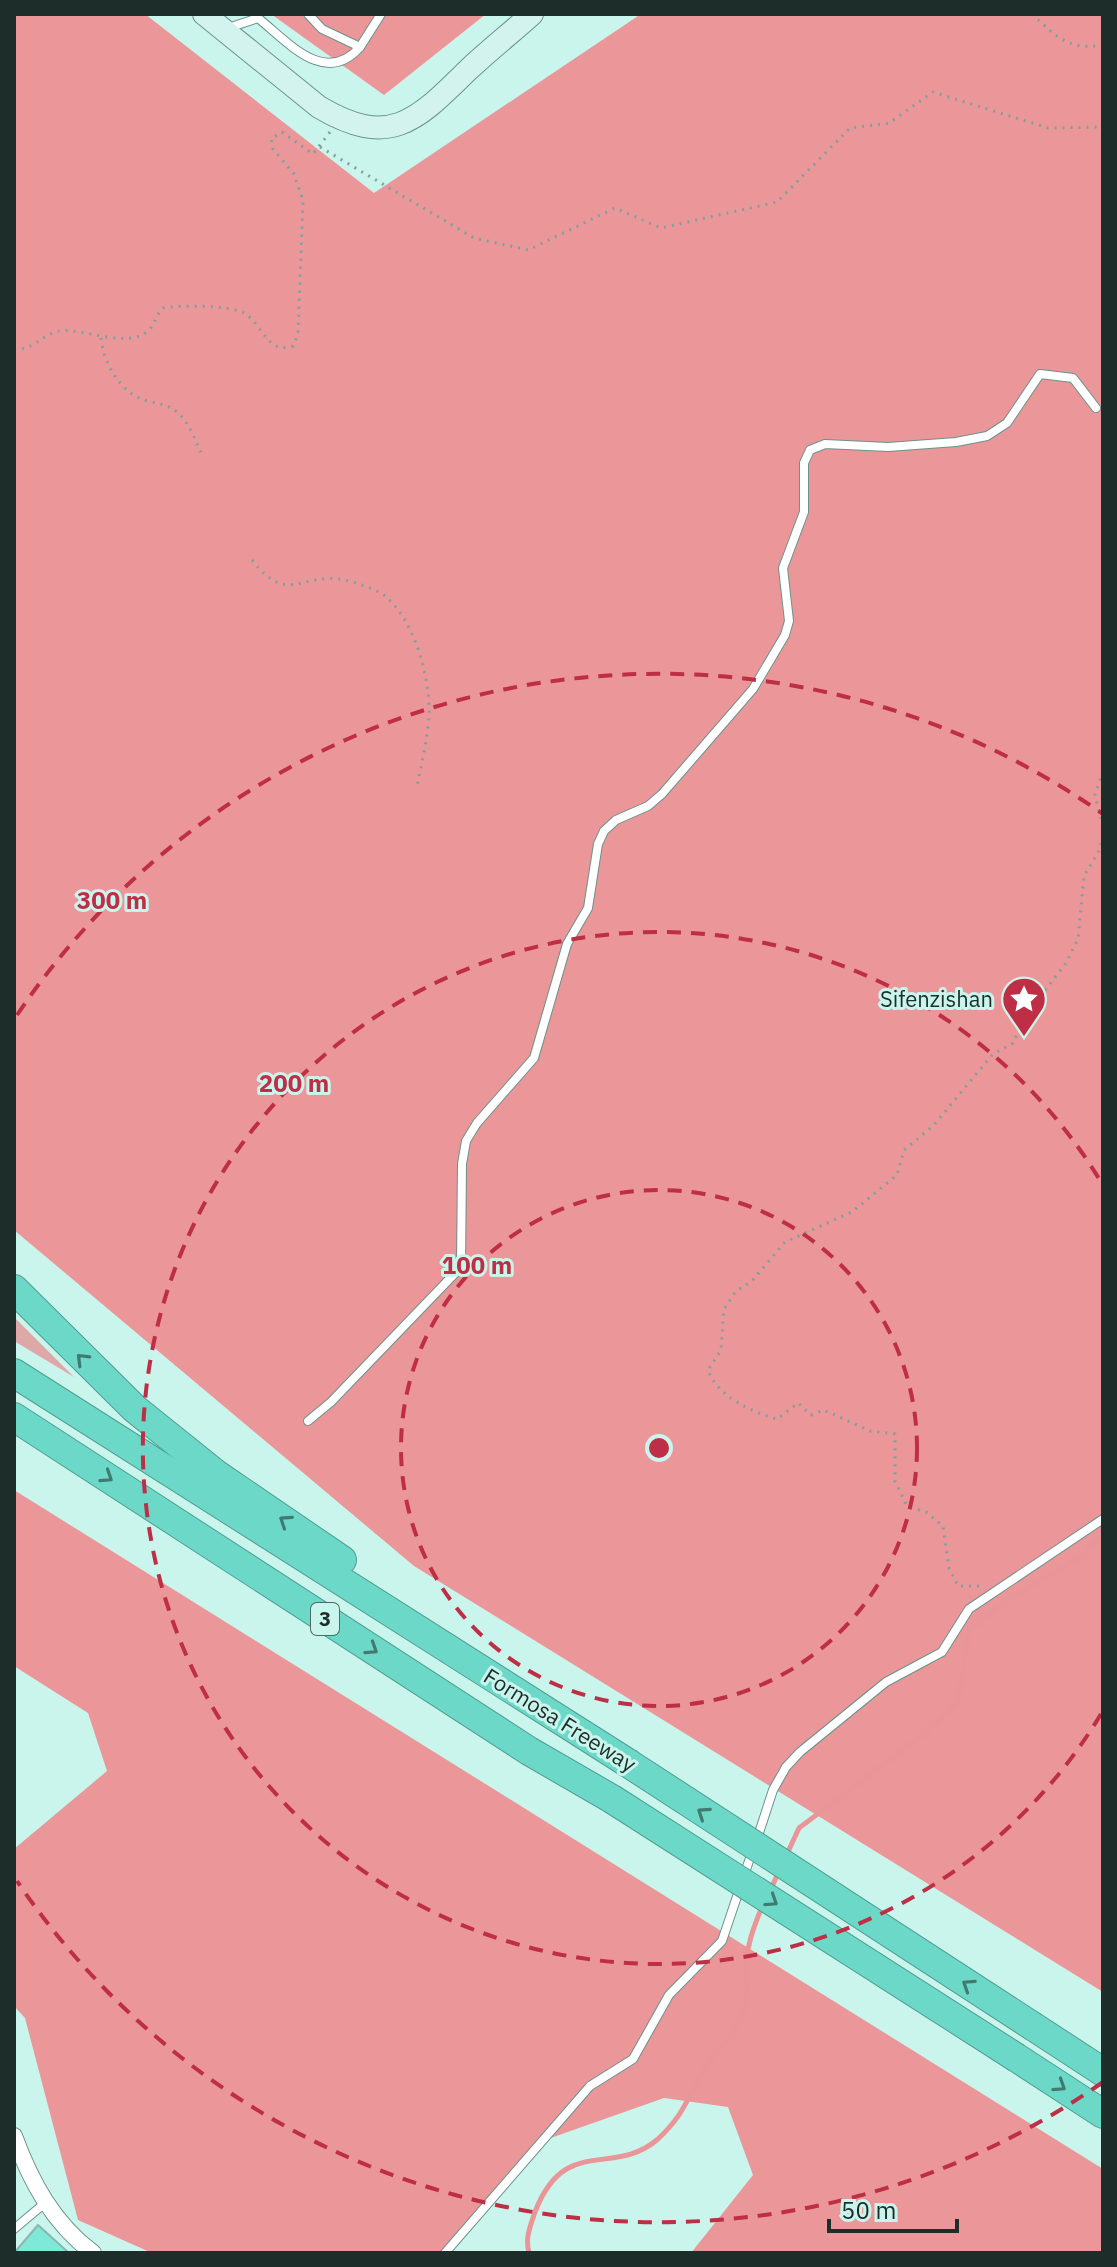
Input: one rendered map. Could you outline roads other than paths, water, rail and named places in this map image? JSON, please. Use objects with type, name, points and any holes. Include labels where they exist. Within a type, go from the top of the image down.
[{"type":"highway","points":[[14,1289],[135,1409],[216,1474],[347,1563],[528,1700]]},
{"type":"highway","name":"Formosa Freeway","points":[[14,1373],[628,1763],[1103,2072]]},
{"type":"highway","name":"Formosa Freeway","points":[[14,1418],[529,1751],[612,1799],[1103,2114]]},
{"type":"main road","points":[[204,14],[319,107],[340,119],[376,129],[411,121],[532,14]]},
{"type":"street","points":[[14,2136],[20,2169],[69,2235],[93,2253]]},
{"type":"lane","points":[[308,14],[322,29],[360,47]]},
{"type":"lane","points":[[224,30],[258,18],[309,60],[324,65],[352,56],[381,14]]},
{"type":"lane","points":[[308,1421],[331,1402],[461,1267],[462,1164],[466,1141],[477,1123],[534,1058],[567,944],[588,908],[598,844],[604,831],[616,820],[648,806],[671,784],[753,689],[785,635],[789,621],[783,568],[804,512],[804,463],[810,450],[825,444],[888,447],[956,442],[987,436],[1007,423],[1040,374],[1073,378],[1096,408]]},
{"type":"lane","points":[[445,2253],[590,2086],[633,2059],[669,1995],[722,1941],[773,1790],[786,1767],[864,1697],[942,1652],[969,1609],[1103,1519]]},
{"type":"lane","points":[[14,2229],[45,2203]]},
{"type":"waterway","points":[[787,1854],[799,1828],[923,1735],[958,1702],[969,1631],[1004,1602],[1081,1557],[1103,1533]]},
{"type":"waterway","points":[[770,1891],[779,1871]]},
{"type":"waterway","points":[[529,2253],[528,2237],[535,2212],[547,2188],[561,2173],[575,2165],[641,2150],[658,2139],[681,2112],[743,2013],[749,1946],[762,1907]]},
{"type":"place","name":"Sifenzishan","points":[[1024,1038]]}]
